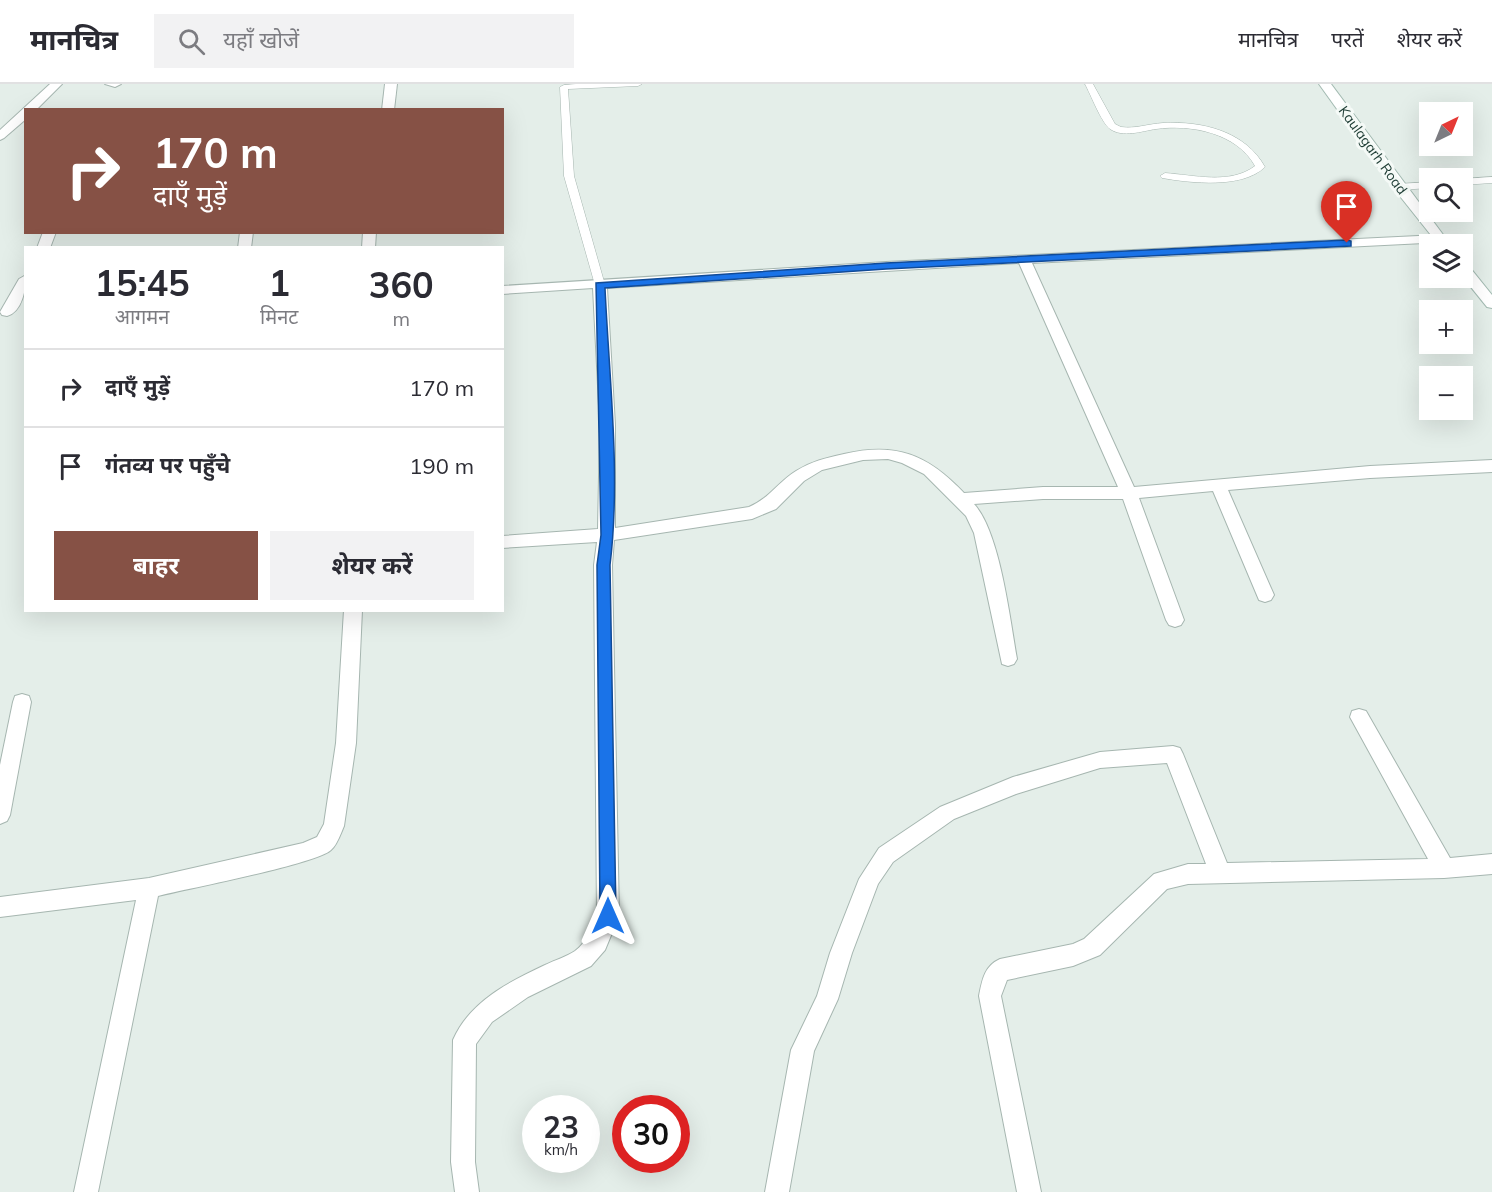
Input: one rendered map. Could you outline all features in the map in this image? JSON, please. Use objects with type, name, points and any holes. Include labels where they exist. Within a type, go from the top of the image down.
[{"type":"street","points":[[30,108],[57,84]]},
{"type":"street","points":[[388,108],[391,84]]},
{"type":"street","name":"Kaulagarh Road","points":[[1325,84],[1398,187],[1436,234]]},
{"type":"street","points":[[0,136],[24,114]]},
{"type":"street","points":[[504,290],[1024,259],[1419,243]]},
{"type":"street","points":[[1024,259],[1129,493],[1175,620]]},
{"type":"street","points":[[1473,281],[1492,304]]},
{"type":"street","points":[[24,282],[4,311],[24,313]]},
{"type":"street","points":[[467,1192],[463,1162],[465,1040],[484,1014],[520,988],[583,958],[597,943],[608,916],[603,565],[607,535],[606,437],[600,285]]},
{"type":"street","points":[[504,542],[607,535],[752,513],[770,505],[798,477],[818,465],[863,455],[888,454],[906,458],[930,470],[962,499],[973,513],[982,533],[1008,659]]},
{"type":"street","points":[[962,499],[1043,493],[1129,493],[1370,472],[1492,466]]},
{"type":"street","points":[[1218,485],[1265,595]]},
{"type":"street","points":[[0,907],[149,888],[304,852],[324,844],[333,826],[346,743],[353,612]]},
{"type":"street","points":[[0,815],[21,702]]},
{"type":"street","points":[[1359,717],[1444,868]]},
{"type":"street","points":[[777,1192],[803,1050],[827,999],[841,953],[870,879],[886,855],[947,813],[1013,786],[1100,760],[1173,753],[1220,872]]},
{"type":"street","points":[[1029,1192],[990,996],[993,980],[1000,970],[1073,955],[1092,947],[1161,880],[1188,874],[1444,868],[1492,864]]},
{"type":"street","points":[[86,1192],[149,888]]},
{"type":"lane","points":[[600,285],[569,176],[564,86],[638,84]]},
{"type":"lane","points":[[1089,84],[1112,126],[1118,130],[1176,126],[1217,133],[1242,144],[1257,156],[1260,167],[1252,175],[1234,178],[1165,176]]},
{"type":"lane","points":[[1473,181],[1492,180]]},
{"type":"lane","points":[[1398,187],[1419,186]]},
{"type":"route","points":[[608,916],[603,565],[607,535],[607,457],[600,285],[796,271],[1347,243]]}]
